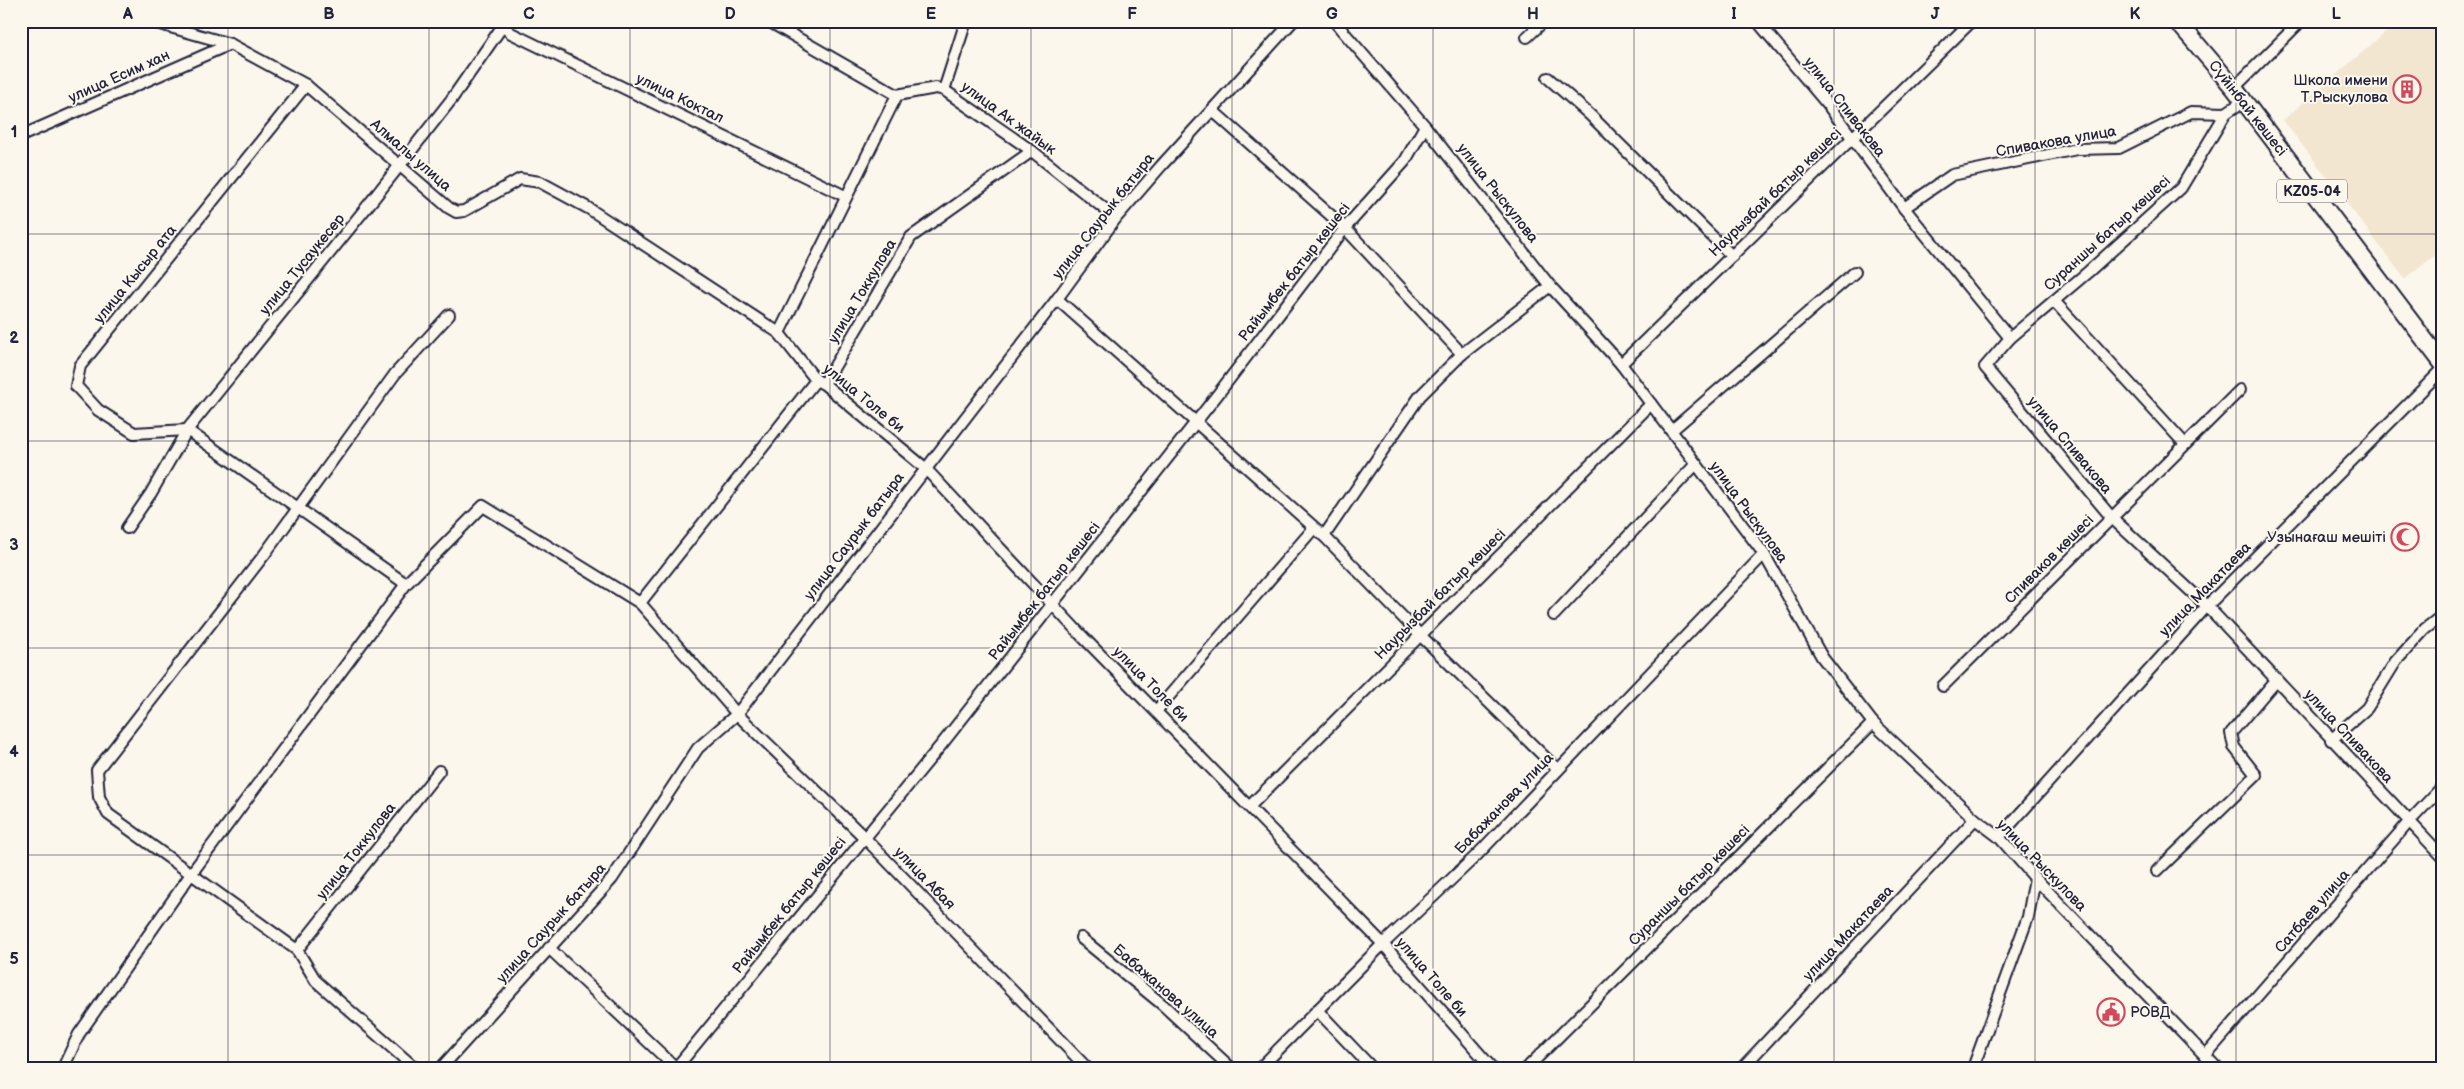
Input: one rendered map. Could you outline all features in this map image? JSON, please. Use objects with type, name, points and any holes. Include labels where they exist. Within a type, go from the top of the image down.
[{"type":"main road","name":"Сүйінбай көшесі","points":[[2177,21],[2239,94],[2443,364]]},
{"type":"street","name":"Алмалы улица","points":[[148,21],[230,44],[306,84],[449,208],[456,212],[464,211],[520,179],[540,182],[588,208],[779,333]]},
{"type":"street","points":[[768,21],[897,95],[779,333]]},
{"type":"street","points":[[944,90],[966,21]]},
{"type":"street","name":"улица Саурык батыра","points":[[441,1068],[612,879],[698,748],[737,714],[1057,299],[1116,218],[1293,21]]},
{"type":"street","name":"улица Рыскулова","points":[[1334,21],[1425,126],[1550,286],[1621,364],[1764,554],[1822,657],[1873,723],[1975,819],[1999,838],[2217,1068]]},
{"type":"street","points":[[1527,37],[1544,21]]},
{"type":"street","name":"улица Спивакова","points":[[1757,21],[1828,105],[1904,208],[2010,338],[1986,367],[2112,518],[2207,606],[2443,857]]},
{"type":"street","name":"Наурызбай батыр көшесі","points":[[1621,364],[1972,21]]},
{"type":"street","points":[[2226,113],[2239,94],[2301,21]]},
{"type":"street","name":"улица Тусаукесер","points":[[127,528],[151,493],[187,430],[451,100],[504,23]]},
{"type":"street","name":"улица Коктал","points":[[504,23],[520,37],[846,196]]},
{"type":"street","name":"улица Есим хан","points":[[21,136],[230,44]]},
{"type":"street","points":[[1548,78],[1589,114],[1732,256]]},
{"type":"street","name":"улица Кысыр ата","points":[[187,430],[134,433],[98,410],[76,386],[80,366],[306,84]]},
{"type":"street","name":"улица Ак жайык","points":[[897,95],[936,88],[944,90],[1032,151],[1116,218]]},
{"type":"street","points":[[1212,110],[1345,228],[1462,354]]},
{"type":"street","name":"Спивакова улица","points":[[1904,208],[1952,175],[2077,149],[2119,148],[2191,112],[2226,113]]},
{"type":"street","name":"Сураншы батыр көшесі","points":[[2010,338],[2181,188],[2226,113]]},
{"type":"street","name":"Райымбек батыр көшесі","points":[[676,1068],[942,744],[1195,423],[1345,228],[1405,162],[1425,126]]},
{"type":"street","name":"улица Токкулова","points":[[640,603],[820,382],[912,237],[1032,151]]},
{"type":"street","points":[[1671,431],[1855,272]]},
{"type":"street","points":[[1324,536],[1420,396],[1462,354],[1550,286]]},
{"type":"street","points":[[1057,299],[1324,536],[1420,635],[1557,769]]},
{"type":"street","points":[[2054,300],[2186,444]]},
{"type":"street","points":[[415,1068],[316,981],[297,950],[108,814],[99,797],[97,770],[264,555],[395,374],[449,315]]},
{"type":"street","name":"улица Толе би","points":[[779,333],[820,382],[925,468],[1080,634],[1157,710],[1383,944],[1492,1068]]},
{"type":"street","name":"улица Макатаева","points":[[1999,838],[2207,606],[2443,369]]},
{"type":"street","name":"Спиваков көшесі","points":[[1943,686],[2240,390]]},
{"type":"street","name":"Наурызбай батыр көшесі","points":[[1250,806],[1651,404]]},
{"type":"street","points":[[63,1068],[79,1034],[191,874],[406,584],[187,430]]},
{"type":"street","points":[[1554,615],[1696,464]]},
{"type":"street","name":"улица Абая","points":[[406,584],[483,506],[640,603],[737,714],[864,837],[1088,1068]]},
{"type":"street","points":[[1157,710],[1314,528]]},
{"type":"street","name":"Бабажанова улица","points":[[1260,1068],[1383,944],[1477,855],[1764,554]]},
{"type":"street","points":[[2331,740],[2367,708],[2396,661],[2425,630],[2443,615]]},
{"type":"street","points":[[2157,872],[2256,775],[2234,747],[2231,733],[2277,679]]},
{"type":"street","name":"Сураншы батыр көшесі","points":[[1527,1068],[1873,723]]},
{"type":"street","name":"улица Токкулова","points":[[297,950],[439,771]]},
{"type":"street","name":"Сатбаев улица","points":[[2205,1056],[2409,822],[2443,786]]},
{"type":"street","name":"улица Макатаева","points":[[1742,1068],[1975,819]]},
{"type":"street","points":[[1973,1068],[2028,917],[2035,878]]},
{"type":"street","name":"Бабажанова улица","points":[[1081,938],[1163,1005],[1231,1068]]},
{"type":"street","points":[[549,948],[676,1068]]},
{"type":"street","points":[[1317,1010],[1372,1068]]},
{"type":"shaded area","points":[[2399,21],[2443,21],[2443,249],[2405,279],[2283,120]]},
{"type":"place","name":"Школа имени Т.Рыскулова","points":[[2407,89]]},
{"type":"place","name":"Узынағаш мешіті","points":[[2405,537]]},
{"type":"place","name":"РОВД","points":[[2111,1012]]}]
